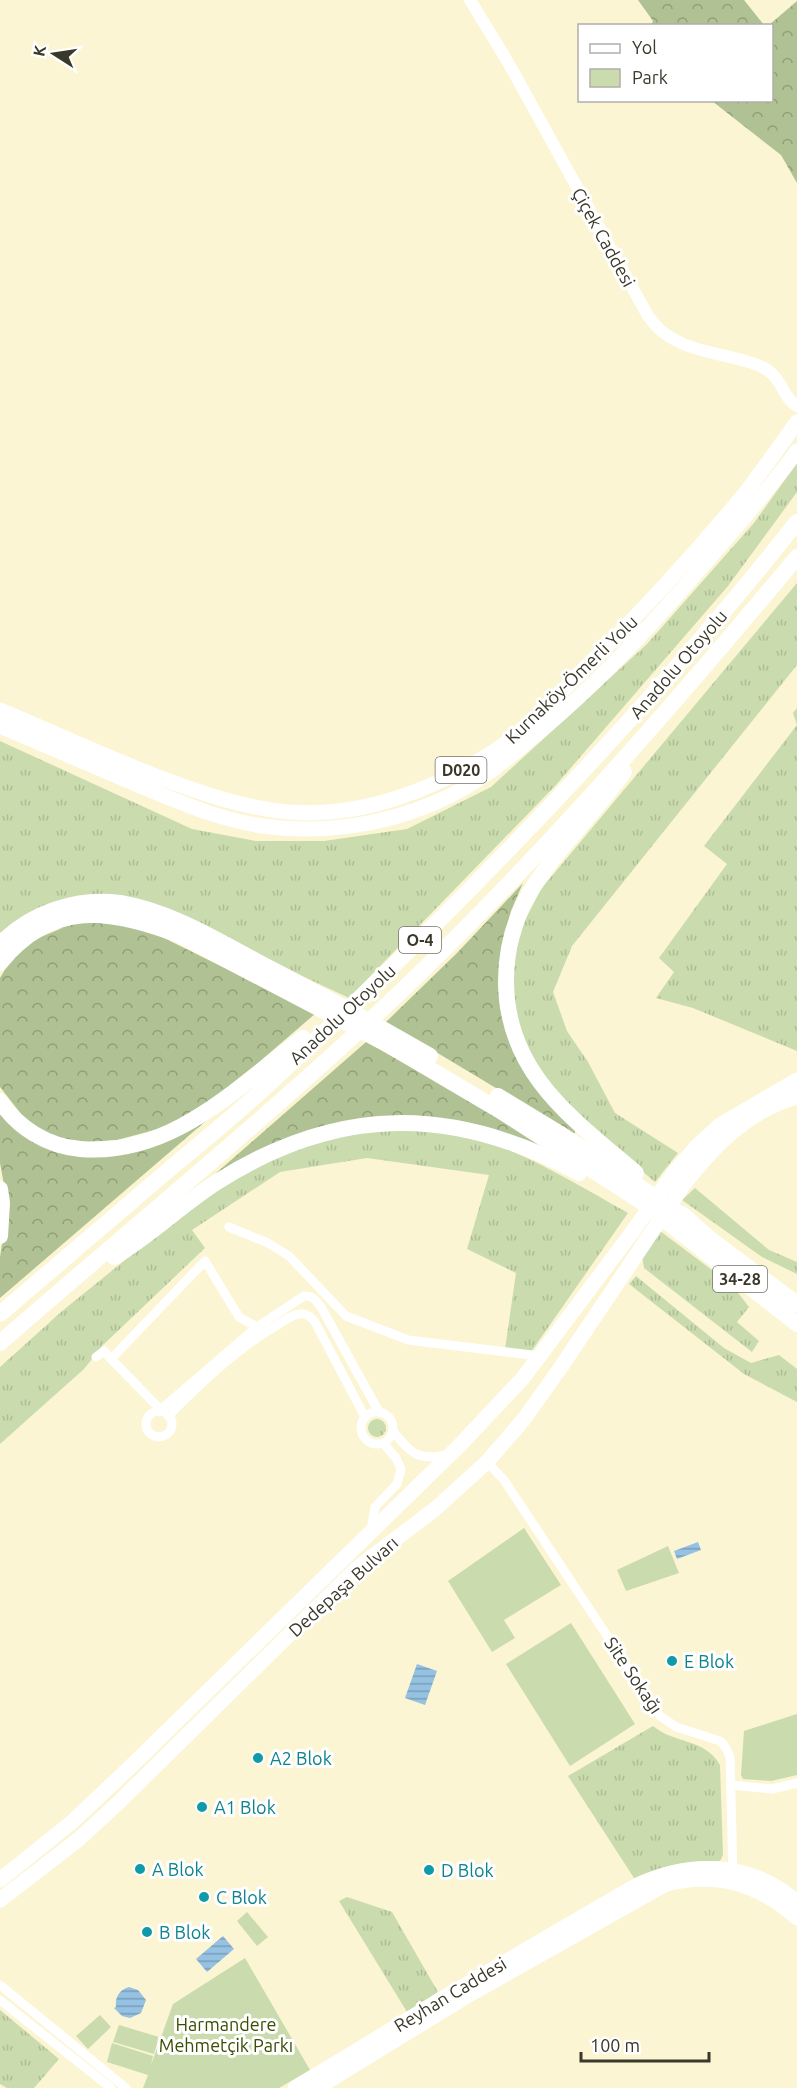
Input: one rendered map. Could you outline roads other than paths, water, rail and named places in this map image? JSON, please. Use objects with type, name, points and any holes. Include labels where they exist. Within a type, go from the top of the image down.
[{"type":"highway","name":"Anadolu Otoyolu","points":[[0,1314],[256,1095],[405,955],[598,756],[697,645],[797,522]]},
{"type":"highway","name":"Anadolu Otoyolu","points":[[0,1343],[299,1087],[418,975],[523,867],[662,717],[797,557]]},
{"type":"highway","points":[[662,717],[605,798],[568,841],[529,894],[511,939],[506,972],[506,996],[517,1042],[528,1065],[548,1094],[584,1131],[689,1220]]},
{"type":"highway","points":[[0,944],[28,921],[45,913],[81,903],[120,903],[164,916],[186,926],[559,1133],[689,1220]]},
{"type":"highway","points":[[0,963],[15,945],[46,924],[70,917],[94,914],[118,916],[145,922],[179,935],[319,1000]]},
{"type":"highway","points":[[0,1101],[18,1123],[31,1133],[59,1145],[105,1150],[127,1148],[179,1129],[213,1107],[364,993]]},
{"type":"highway","points":[[390,1039],[639,1200],[682,1235]]},
{"type":"highway","points":[[68,1284],[123,1252],[214,1183],[253,1160],[288,1144],[325,1132],[374,1124],[442,1125],[508,1140],[599,1183],[682,1235]]},
{"type":"highway","points":[[0,1190],[2,1203],[0,1236]]},
{"type":"highway","name":"34-28","points":[[689,1220],[710,1239],[797,1304]]},
{"type":"highway","name":"34-28","points":[[682,1235],[797,1324]]},
{"type":"main road","name":"Kurnaköy-Ömerli Yolu","points":[[0,710],[122,763],[204,794],[238,804],[292,812],[361,807],[395,799],[448,778],[494,751],[539,714],[615,638],[681,567],[742,496],[797,422]]},
{"type":"main road","name":"Kurnaköy-Ömerli Yolu","points":[[0,726],[203,811],[262,826],[297,829],[360,824],[392,818],[433,804],[491,773],[574,703],[626,653],[773,483],[797,451]]},
{"type":"main road","points":[[640,1235],[678,1180],[697,1146],[720,1125],[797,1080]]},
{"type":"main road","points":[[678,1180],[727,1134],[755,1114],[782,1101],[797,1097]]},
{"type":"main road","name":"Dedepaşa Bulvarı","points":[[0,1880],[87,1808],[451,1453],[523,1378],[640,1235]]},
{"type":"main road","name":"Dedepaşa Bulvarı","points":[[0,1900],[79,1839],[356,1569],[488,1462],[538,1399],[640,1235]]},
{"type":"main road","points":[[523,1378],[530,1377],[539,1380],[541,1385],[538,1399]]},
{"type":"main road","points":[[402,1501],[401,1508],[404,1515],[411,1519],[423,1517]]},
{"type":"main road","name":"Reyhan Caddesi","points":[[295,2088],[445,1996],[610,1908],[666,1884],[694,1879],[733,1877],[761,1880],[797,1902]]},
{"type":"main road","name":"Reyhan Caddesi","points":[[733,1877],[759,1890],[797,1918]]},
{"type":"main road","name":"Reyhan Caddesi","points":[[324,2086],[610,1908]]},
{"type":"street","name":"Çiçek Caddesi","points":[[470,0],[509,64],[648,316],[662,332],[683,344],[760,367],[777,377],[792,403],[797,406]]},
{"type":"street","points":[[230,1227],[268,1243],[289,1256],[346,1316],[408,1340],[540,1356]]},
{"type":"street","points":[[111,1359],[205,1261],[239,1317],[257,1327]]},
{"type":"street","points":[[96,1357],[104,1351],[159,1411],[168,1416],[171,1424],[168,1433],[161,1437],[152,1435],[147,1429],[147,1421],[151,1415],[159,1411],[257,1327],[308,1295],[316,1300],[379,1412]]},
{"type":"street","points":[[168,1416],[242,1349],[272,1328],[314,1310],[316,1300]]},
{"type":"street","points":[[298,1301],[297,1307],[318,1327],[365,1417]]},
{"type":"street","points":[[393,1431],[383,1443],[372,1444],[364,1438],[361,1427],[365,1417],[369,1414],[384,1413],[391,1421],[393,1431],[407,1449],[415,1455],[435,1458],[451,1453]]},
{"type":"street","points":[[371,1530],[375,1507],[397,1484],[401,1469],[396,1458],[383,1443]]},
{"type":"street","name":"Site Sokağı","points":[[488,1462],[504,1480],[660,1716],[676,1727],[720,1741],[725,1746],[730,1757],[733,1877]]},
{"type":"street","points":[[731,1785],[772,1789],[797,1783]]},
{"type":"street","points":[[0,1985],[126,2088]]},
{"type":"street","points":[[0,2000],[111,2088]]},
{"type":"water","points":[[698,1542],[701,1550],[677,1559],[674,1551]]},
{"type":"water","points":[[417,1664],[437,1671],[425,1705],[405,1698]]},
{"type":"water","points":[[223,1936],[234,1949],[207,1972],[196,1959]]},
{"type":"water","points":[[129,1987],[138,1990],[146,2000],[141,2013],[130,2018],[122,2016],[114,2008],[118,1994]]},
{"type":"place","name":"E Blok","points":[[672,1661]]},
{"type":"place","name":"A2 Blok","points":[[258,1758]]},
{"type":"place","name":"A1 Blok","points":[[202,1807]]},
{"type":"place","name":"A Blok","points":[[140,1869]]},
{"type":"place","name":"D Blok","points":[[429,1870]]},
{"type":"place","name":"C Blok","points":[[204,1897]]},
{"type":"place","name":"B Blok","points":[[147,1932]]},
{"type":"park label","name":"Harmandere Mehmetçik Parkı","points":[[226,2034]]}]
